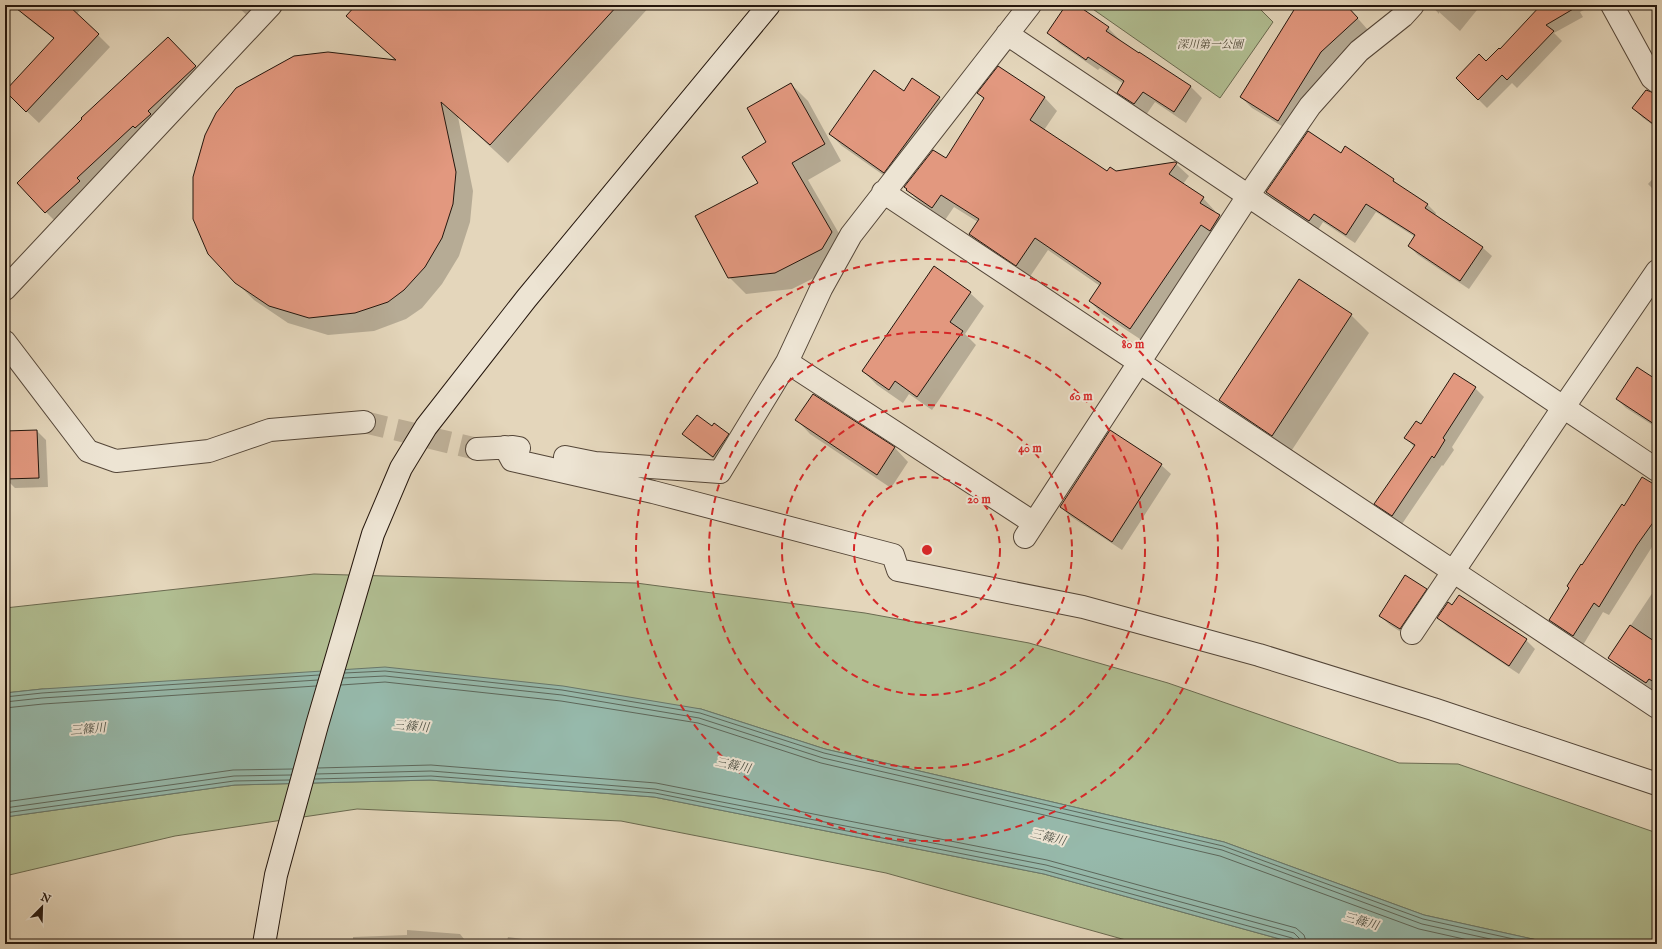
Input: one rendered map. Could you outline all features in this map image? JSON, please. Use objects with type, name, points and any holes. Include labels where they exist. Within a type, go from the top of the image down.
[{"type":"street","points":[[5,289],[271,5]]},
{"type":"street","points":[[264,944],[276,875],[373,534],[401,468],[426,427],[526,299],[769,5]]},
{"type":"street","points":[[477,449],[513,447],[595,463],[720,472],[788,362],[821,289],[851,234],[1030,5]]},
{"type":"street","points":[[788,362],[1030,530],[1248,196],[1310,106],[1359,51],[1403,16],[1413,5]]},
{"type":"street","points":[[1612,5],[1652,78],[1657,82]]},
{"type":"street","points":[[1007,34],[1657,470]]},
{"type":"street","points":[[883,192],[1657,707]]},
{"type":"street","points":[[1412,633],[1657,271]]},
{"type":"street","points":[[5,342],[88,451],[116,461],[209,451],[270,430],[364,422]]},
{"type":"street","points":[[505,447],[512,460],[653,492],[892,555],[898,570],[1083,607],[1259,655],[1433,709],[1657,784]]},
{"type":"green space","name":"深川第一公園","points":[[1087,5],[1256,5],[1273,22],[1220,98]]},
{"type":"green space","points":[[314,574],[636,583],[865,613],[1029,643],[1168,683],[1399,763],[1458,764],[1657,833],[1657,944],[1555,944],[1424,915],[1224,842],[825,749],[701,709],[42,689],[5,693],[5,608]]},
{"type":"green space","points":[[430,780],[654,797],[1044,874],[1298,944],[1140,944],[886,873],[621,821],[357,809],[175,836],[5,876],[5,817],[235,785]]},
{"type":"water","name":"三篠川","points":[[385,667],[563,686],[701,709],[825,749],[1224,842],[1424,915],[1555,944],[1298,944],[1044,874],[654,797],[430,780],[235,785],[5,817],[5,693],[42,689]]},
{"type":"building","points":[[12,5],[68,5],[99,34],[26,112],[5,91],[54,38]]},
{"type":"building","points":[[356,5],[618,5],[490,145],[441,102],[456,172],[453,204],[442,238],[425,267],[404,290],[388,302],[355,313],[309,318],[269,306],[235,283],[208,254],[193,219],[193,177],[205,135],[216,113],[236,88],[294,56],[328,52],[396,60],[346,16]]},
{"type":"building","points":[[1066,5],[1077,5],[1109,27],[1106,31],[1191,86],[1174,112],[1143,92],[1134,104],[1117,93],[1124,81],[1088,57],[1086,60],[1047,33]]},
{"type":"building","points":[[1297,5],[1346,5],[1358,18],[1321,52],[1278,121],[1240,97]]},
{"type":"building","points":[[1541,5],[1580,5],[1546,25],[1554,31],[1507,80],[1502,75],[1478,100],[1456,78],[1479,54],[1486,61],[1499,48],[1500,49]]},
{"type":"building","points":[[168,37],[196,66],[148,111],[151,114],[135,128],[133,126],[77,178],[80,181],[45,213],[17,183],[82,119],[81,118]]},
{"type":"building","points":[[998,66],[1045,97],[1030,120],[1107,171],[1110,167],[1116,171],[1175,162],[1177,163],[1169,174],[1204,197],[1200,203],[1220,215],[1210,231],[1201,225],[1130,329],[1089,301],[1101,283],[1035,238],[1016,266],[969,234],[979,219],[941,195],[932,208],[904,187],[933,150],[946,158],[984,98],[977,93]]},
{"type":"building","points":[[874,70],[904,91],[912,78],[940,97],[884,173],[829,134]]},
{"type":"building","points":[[791,83],[825,144],[792,163],[832,232],[822,249],[775,273],[728,278],[695,216],[758,183],[742,157],[766,142],[747,108]]},
{"type":"building","points":[[1646,90],[1657,94],[1657,127],[1632,108]]},
{"type":"building","points":[[1308,131],[1341,153],[1345,146],[1428,204],[1425,208],[1483,247],[1460,281],[1408,246],[1415,235],[1366,204],[1346,235],[1314,214],[1309,221],[1266,192]]},
{"type":"building","points":[[934,266],[971,292],[950,322],[963,331],[917,397],[895,381],[889,390],[862,371]]},
{"type":"building","points":[[1299,279],[1352,314],[1272,436],[1219,400]]},
{"type":"building","points":[[1637,367],[1657,380],[1657,426],[1616,399]]},
{"type":"building","points":[[1454,373],[1476,387],[1443,438],[1445,440],[1434,458],[1432,456],[1392,516],[1374,504],[1415,445],[1404,438],[1416,421],[1421,424]]},
{"type":"building","points":[[813,394],[895,447],[877,475],[795,420]]},
{"type":"building","points":[[697,415],[712,426],[714,423],[729,434],[713,457],[682,434]]},
{"type":"building","points":[[37,430],[39,478],[5,479],[5,431]]},
{"type":"building","points":[[1110,430],[1162,464],[1112,542],[1060,507]]},
{"type":"building","points":[[1642,477],[1657,486],[1657,517],[1637,545],[1599,607],[1594,603],[1573,636],[1549,620],[1569,588],[1567,586],[1581,564],[1582,565],[1622,504],[1624,506]]},
{"type":"building","points":[[1405,575],[1427,589],[1400,629],[1379,616]]},
{"type":"building","points":[[1459,595],[1527,639],[1509,666],[1437,618],[1448,602],[1452,605]]},
{"type":"building","points":[[1630,625],[1657,643],[1657,684],[1649,679],[1646,683],[1608,658]]},
{"type":"tunnel","points":[[364,422],[477,449]]}]
